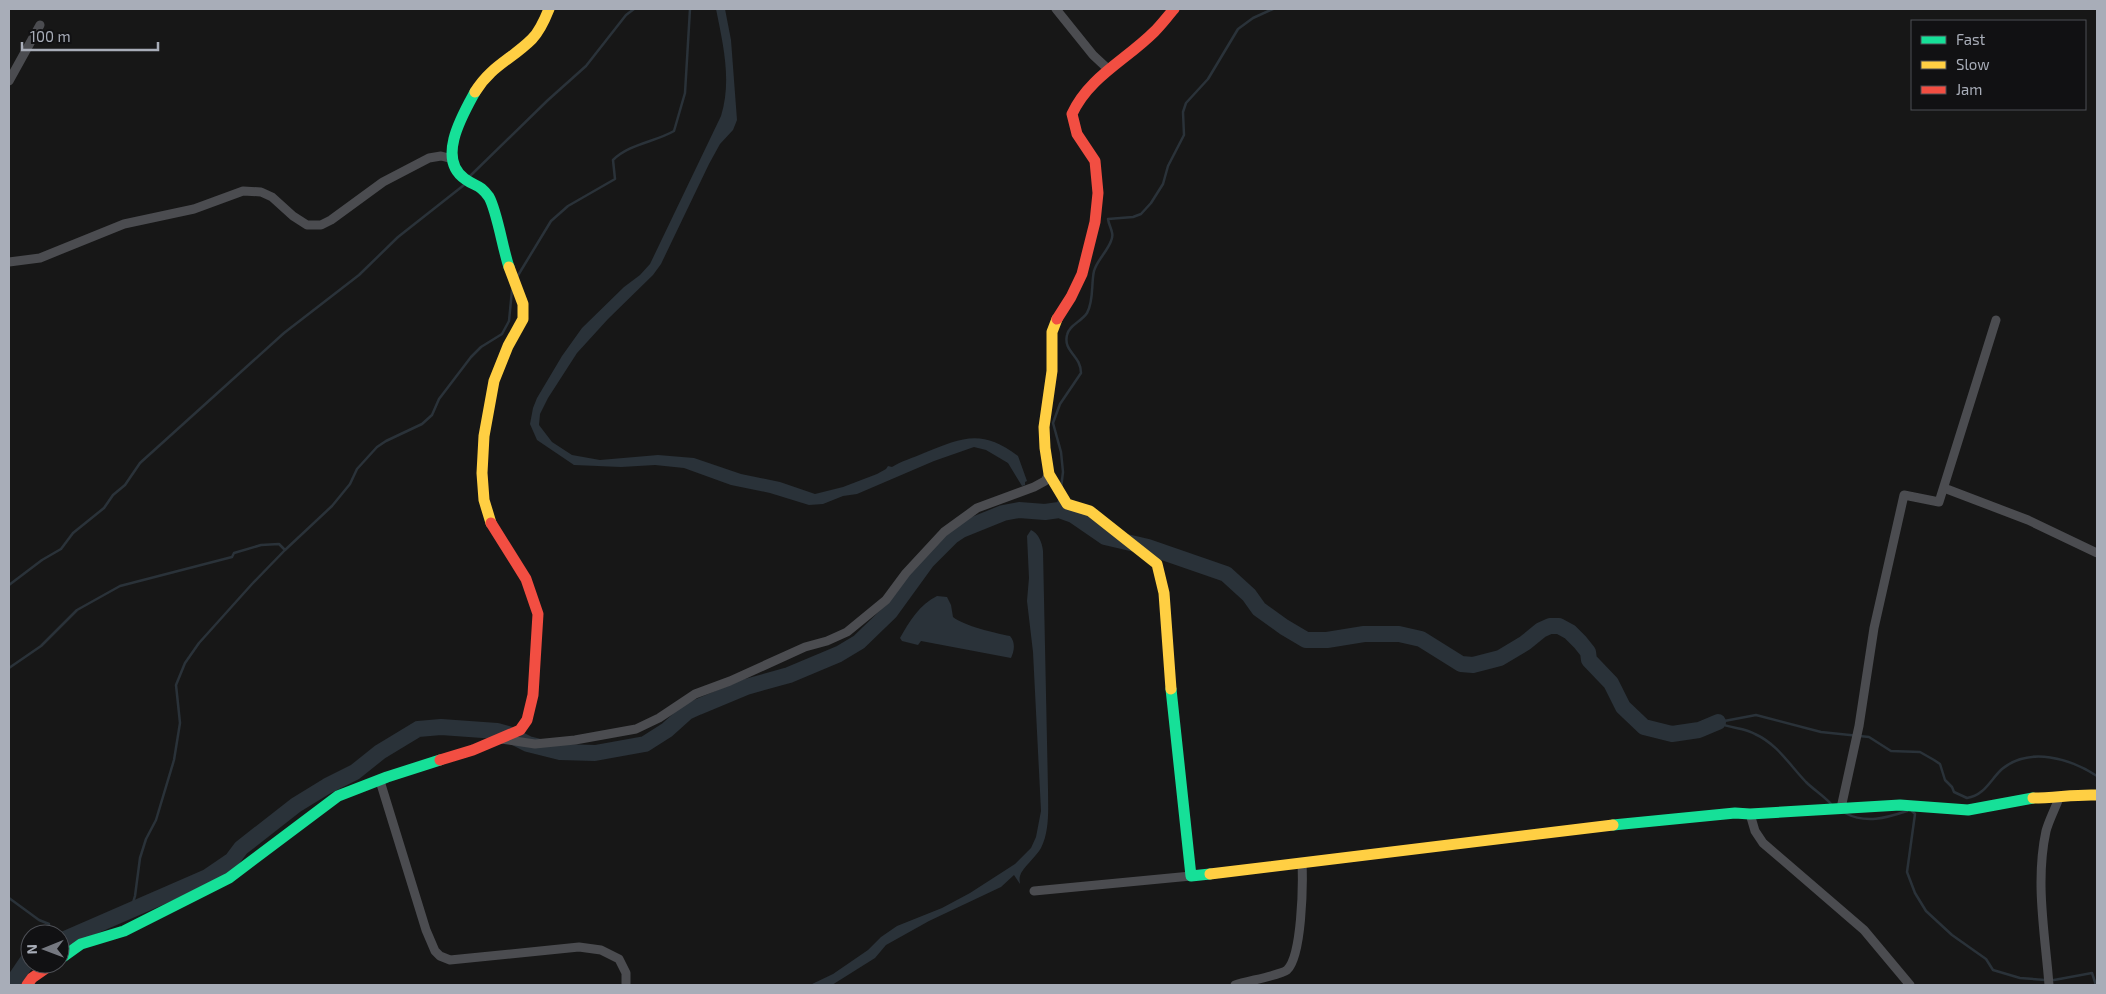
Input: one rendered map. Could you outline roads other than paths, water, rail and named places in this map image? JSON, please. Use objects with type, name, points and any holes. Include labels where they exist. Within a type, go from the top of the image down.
[{"type":"street","points":[[70,952],[81,944],[124,931],[230,878],[338,796],[387,777],[500,740],[520,730],[527,720],[533,695],[538,614],[526,579],[502,541],[488,514],[482,480],[482,449],[494,381],[508,346],[523,319],[523,304],[508,265],[490,199],[479,185],[460,175],[452,159],[454,134],[471,97],[494,68],[532,39],[544,21],[549,9]]},
{"type":"street","points":[[1056,9],[1093,55],[1108,69]]},
{"type":"street","points":[[1174,9],[1139,45],[1108,69],[1078,101],[1072,114],[1077,134],[1095,161],[1098,193],[1095,222],[1082,274],[1071,296],[1058,315],[1052,332],[1052,371],[1044,427],[1049,474],[1067,504],[1090,510],[1157,564],[1164,593],[1168,654],[1191,876]]},
{"type":"street","points":[[9,81],[40,25]]},
{"type":"street","points":[[9,262],[40,258],[124,224],[194,209],[243,191],[261,192],[272,197],[293,216],[307,225],[321,225],[331,220],[383,182],[429,158],[441,156],[452,159]]},
{"type":"street","points":[[1841,808],[1858,726],[1874,628],[1904,495],[1939,502],[1996,320]]},
{"type":"street","points":[[500,740],[536,744],[608,735],[636,729],[659,718],[695,694],[804,647],[827,641],[848,632],[886,600],[906,573],[944,532],[977,508],[1045,481],[1049,474]]},
{"type":"street","points":[[1944,488],[2028,520],[2097,553]]},
{"type":"street","points":[[380,781],[426,930],[431,943],[440,956],[458,960],[561,948],[592,948],[619,959],[626,973],[626,985]]},
{"type":"street","points":[[1034,891],[1191,876],[1657,820],[1735,813],[1819,811],[1900,805],[1968,810],[2028,798],[2059,798],[2076,794],[2097,796]]},
{"type":"street","points":[[2049,985],[2040,886],[2046,829],[2059,798]]},
{"type":"street","points":[[1750,814],[1755,832],[1764,843],[1864,930],[1910,985]]},
{"type":"street","points":[[1236,985],[1256,978],[1281,973],[1288,969],[1299,933],[1302,863]]},
{"type":"street","points":[[27,985],[38,974]]},
{"type":"waterway","points":[[469,177],[586,66],[626,15],[634,9]]},
{"type":"waterway","points":[[517,277],[551,221],[568,206],[615,179],[613,160],[627,150],[674,131],[685,93],[690,9]]},
{"type":"waterway","points":[[1061,488],[1063,472],[1061,452],[1053,423],[1060,404],[1081,373],[1078,362],[1066,341],[1067,335],[1070,329],[1087,313],[1089,308],[1092,298],[1094,271],[1112,238],[1108,219],[1133,217],[1141,214],[1151,203],[1163,184],[1168,166],[1184,135],[1183,112],[1186,103],[1208,79],[1238,29],[1253,18],[1273,9]]},
{"type":"waterway","points":[[9,585],[42,560],[61,549],[73,533],[104,508],[113,495],[125,485],[140,463],[284,333],[359,275],[398,237],[464,185]]},
{"type":"waterway","points":[[131,909],[135,896],[140,858],[146,839],[156,820],[174,760],[180,723],[176,685],[185,663],[199,643],[252,584],[332,506],[350,484],[357,469],[377,447],[422,424],[432,415],[439,399],[471,357],[481,347],[502,334],[509,321],[512,290]]},
{"type":"waterway","points":[[1045,512],[1058,504],[1059,501]]},
{"type":"waterway","points":[[70,937],[207,877],[232,860],[241,848],[296,805],[355,772],[380,752],[418,729],[441,727],[497,731],[528,744],[560,752],[595,753],[645,744],[667,730],[687,712],[746,687],[789,675],[839,654],[859,642],[890,612],[927,561],[952,536],[961,530],[1003,513],[1019,510],[1045,512],[1059,510],[1073,515],[1105,537],[1148,547],[1226,574],[1249,595],[1259,609],[1306,640],[1327,640],[1364,634],[1399,634],[1421,639],[1461,664],[1473,665],[1500,658],[1525,643],[1541,630],[1550,626],[1559,626],[1570,632],[1580,642],[1588,652],[1589,660],[1611,683],[1623,707],[1644,727],[1672,734],[1699,730],[1718,722]]},
{"type":"waterway","points":[[9,668],[41,646],[77,610],[120,586],[232,557],[234,553],[261,545],[279,544],[285,550]]},
{"type":"waterway","points":[[1719,722],[1756,715],[1821,732],[1869,737],[1891,751],[1920,752],[1940,764],[1945,780],[1954,792],[1967,798],[1983,790],[2002,769],[2013,762],[2025,758],[2038,757],[2063,760],[2097,776]]},
{"type":"waterway","points":[[1718,722],[1746,730],[1770,743],[1806,782],[1832,805]]},
{"type":"waterway","points":[[1845,813],[1861,818],[1876,819],[1907,811]]},
{"type":"waterway","points":[[1912,811],[1915,814],[1907,872],[1915,893],[1926,911],[1952,935],[1986,959],[1993,970],[2020,978],[2045,980]]},
{"type":"waterway","points":[[9,898],[39,920],[49,924]]},
{"type":"waterway","points":[[11,985],[20,972]]},
{"type":"waterway","points":[[2054,980],[2092,973],[2096,985]]}]
